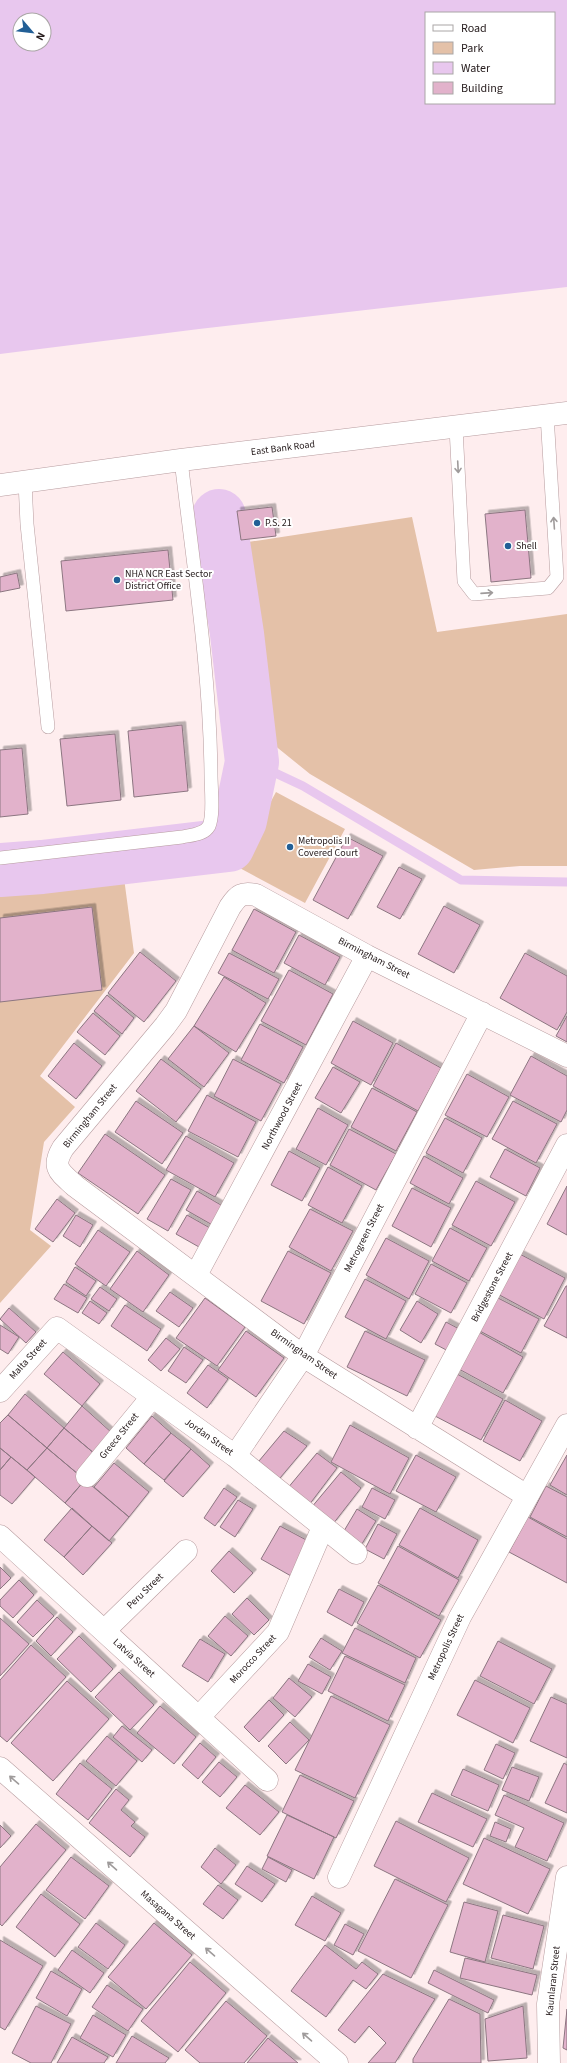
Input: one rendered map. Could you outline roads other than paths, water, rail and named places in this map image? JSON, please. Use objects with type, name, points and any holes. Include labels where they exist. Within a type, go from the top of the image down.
[{"type":"street","name":"East Bank Road","points":[[0,486],[181,460],[456,428],[557,414]]},
{"type":"street","name":"Birmingham Street","points":[[527,1496],[303,1356],[75,1186],[58,1169],[57,1158],[68,1142],[176,1011],[230,907],[240,894],[245,892],[256,895],[367,956],[567,1056]]},
{"type":"street","name":"Northwood Street","points":[[196,1275],[367,956]]},
{"type":"street","name":"Metrogreen Street","points":[[235,1456],[303,1356],[482,1013]]},
{"type":"street","name":"Bridgestone Street","points":[[417,1428],[567,1145]]},
{"type":"street","name":"Malta Street","points":[[0,1391],[57,1328]]},
{"type":"street","name":"Jordan Street","points":[[57,1328],[235,1456],[356,1553]]},
{"type":"street","name":"Greece Street","points":[[87,1476],[152,1397]]},
{"type":"street","name":"Metropolis Street","points":[[339,1877],[460,1617],[567,1424]]},
{"type":"street","name":"Morocco Street","points":[[199,1717],[278,1632],[323,1527]]},
{"type":"street","name":"Latvia Street","points":[[0,1536],[267,1780]]},
{"type":"street","name":"Peru Street","points":[[104,1631],[186,1551]]},
{"type":"street","name":"Masagana Street","points":[[0,1768],[337,2063]]},
{"type":"street","name":"Kaunlaran Street","points":[[549,2063],[548,2004],[567,1877]]},
{"type":"lane","points":[[456,428],[464,581],[474,594],[548,588],[557,577],[557,414]]},
{"type":"lane","points":[[0,858],[182,837],[204,833],[208,827],[210,821],[211,799],[210,721],[181,460]]},
{"type":"lane","points":[[25,482],[27,524],[48,726]]},
{"type":"water","points":[[0,0],[567,0],[567,287],[199,329],[0,354]]},
{"type":"waterway","points":[[0,870],[42,867],[228,845],[240,820],[252,762],[237,634],[219,516]]},
{"type":"waterway","points":[[252,762],[303,786],[461,880],[567,882]]},
{"type":"place","name":"P.S. 21","points":[[257,523]]},
{"type":"place","name":"Shell","points":[[508,546]]},
{"type":"place","name":"NHA NCR East Sector District Office","points":[[117,580]]},
{"type":"place","name":"Metropolis II Covered Court","points":[[290,847]]}]
